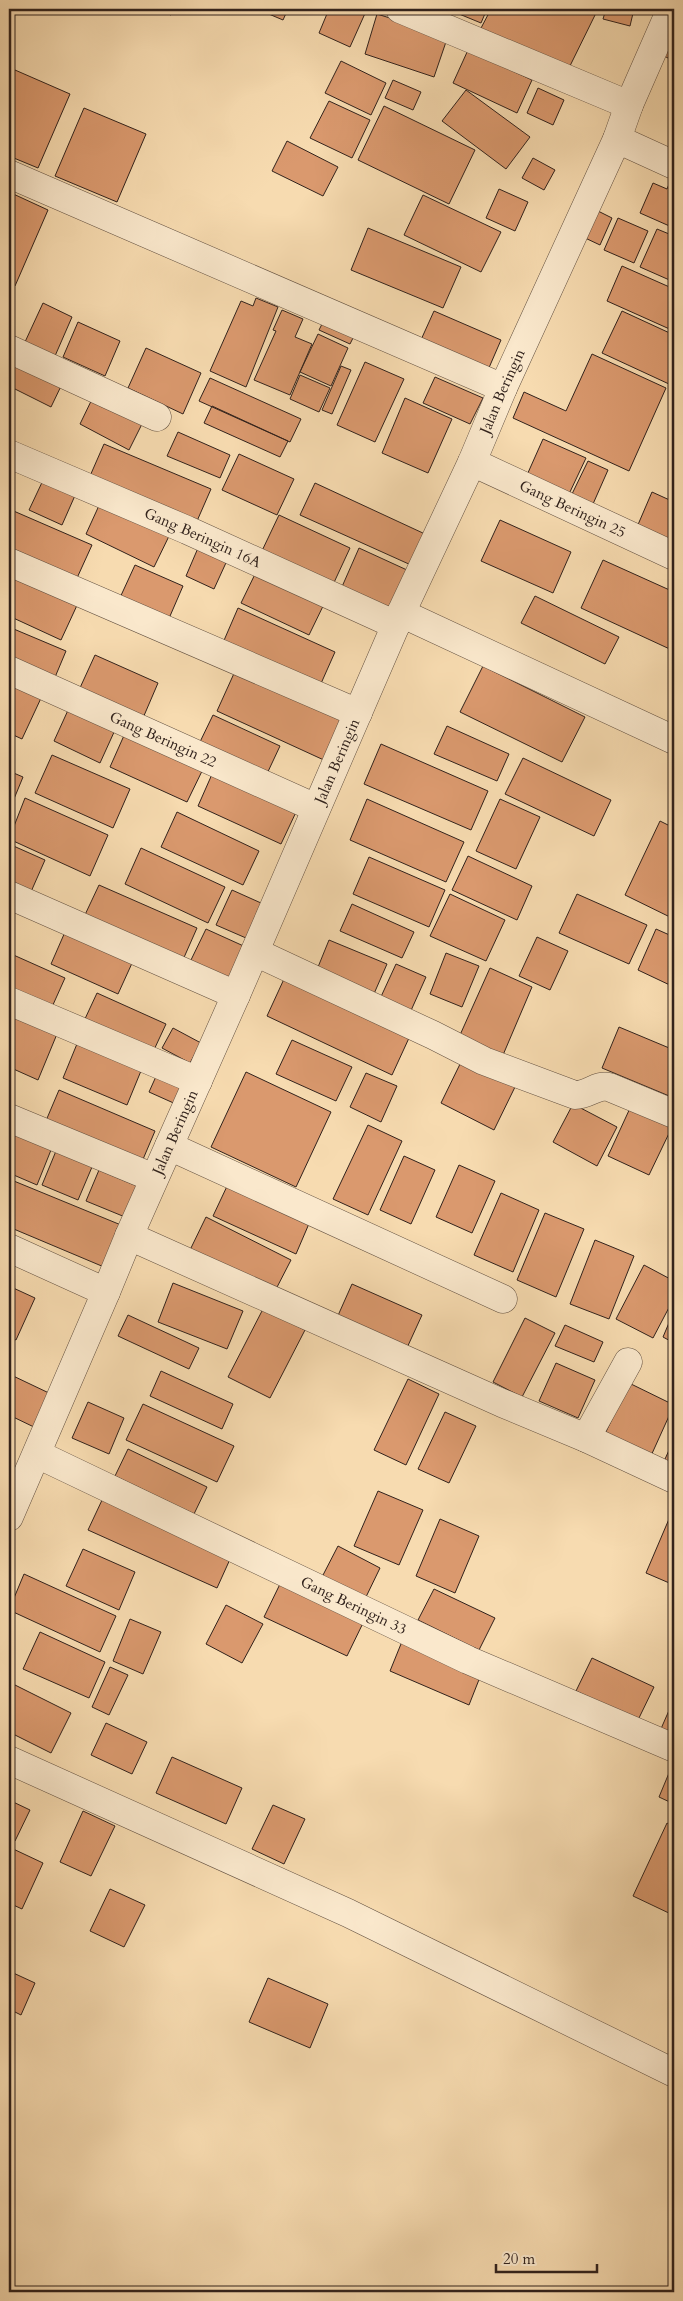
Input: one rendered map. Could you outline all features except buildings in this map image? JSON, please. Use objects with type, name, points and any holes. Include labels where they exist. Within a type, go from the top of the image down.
[{"type":"street","points":[[400,9],[630,105]]},
{"type":"street","name":"Jalan Beringin","points":[[9,1517],[106,1292],[128,1236],[255,952],[399,619],[472,462],[503,388],[617,139],[672,11]]},
{"type":"street","points":[[617,139],[674,165]]},
{"type":"street","points":[[9,174],[503,388]]},
{"type":"street","points":[[9,349],[157,417]]},
{"type":"street","name":"Gang Beringin 16A","points":[[9,454],[399,619],[674,740]]},
{"type":"street","name":"Gang Beringin 25","points":[[472,462],[674,556]]},
{"type":"street","points":[[9,562],[358,713]]},
{"type":"street","name":"Gang Beringin 22","points":[[9,670],[316,808]]},
{"type":"street","points":[[9,895],[236,995]]},
{"type":"street","points":[[255,952],[518,1076],[575,1096],[584,1095],[602,1085],[674,1114]]},
{"type":"street","points":[[9,1001],[198,1081]]},
{"type":"street","points":[[9,1118],[154,1178]]},
{"type":"street","points":[[168,1146],[502,1300]]},
{"type":"street","points":[[128,1236],[475,1391],[586,1438],[674,1479]]},
{"type":"street","points":[[9,1248],[106,1292]]},
{"type":"street","points":[[586,1438],[628,1362]]},
{"type":"street","name":"Gang Beringin 33","points":[[37,1454],[468,1660],[674,1748]]},
{"type":"street","points":[[9,1760],[348,1912],[674,2073]]}]
